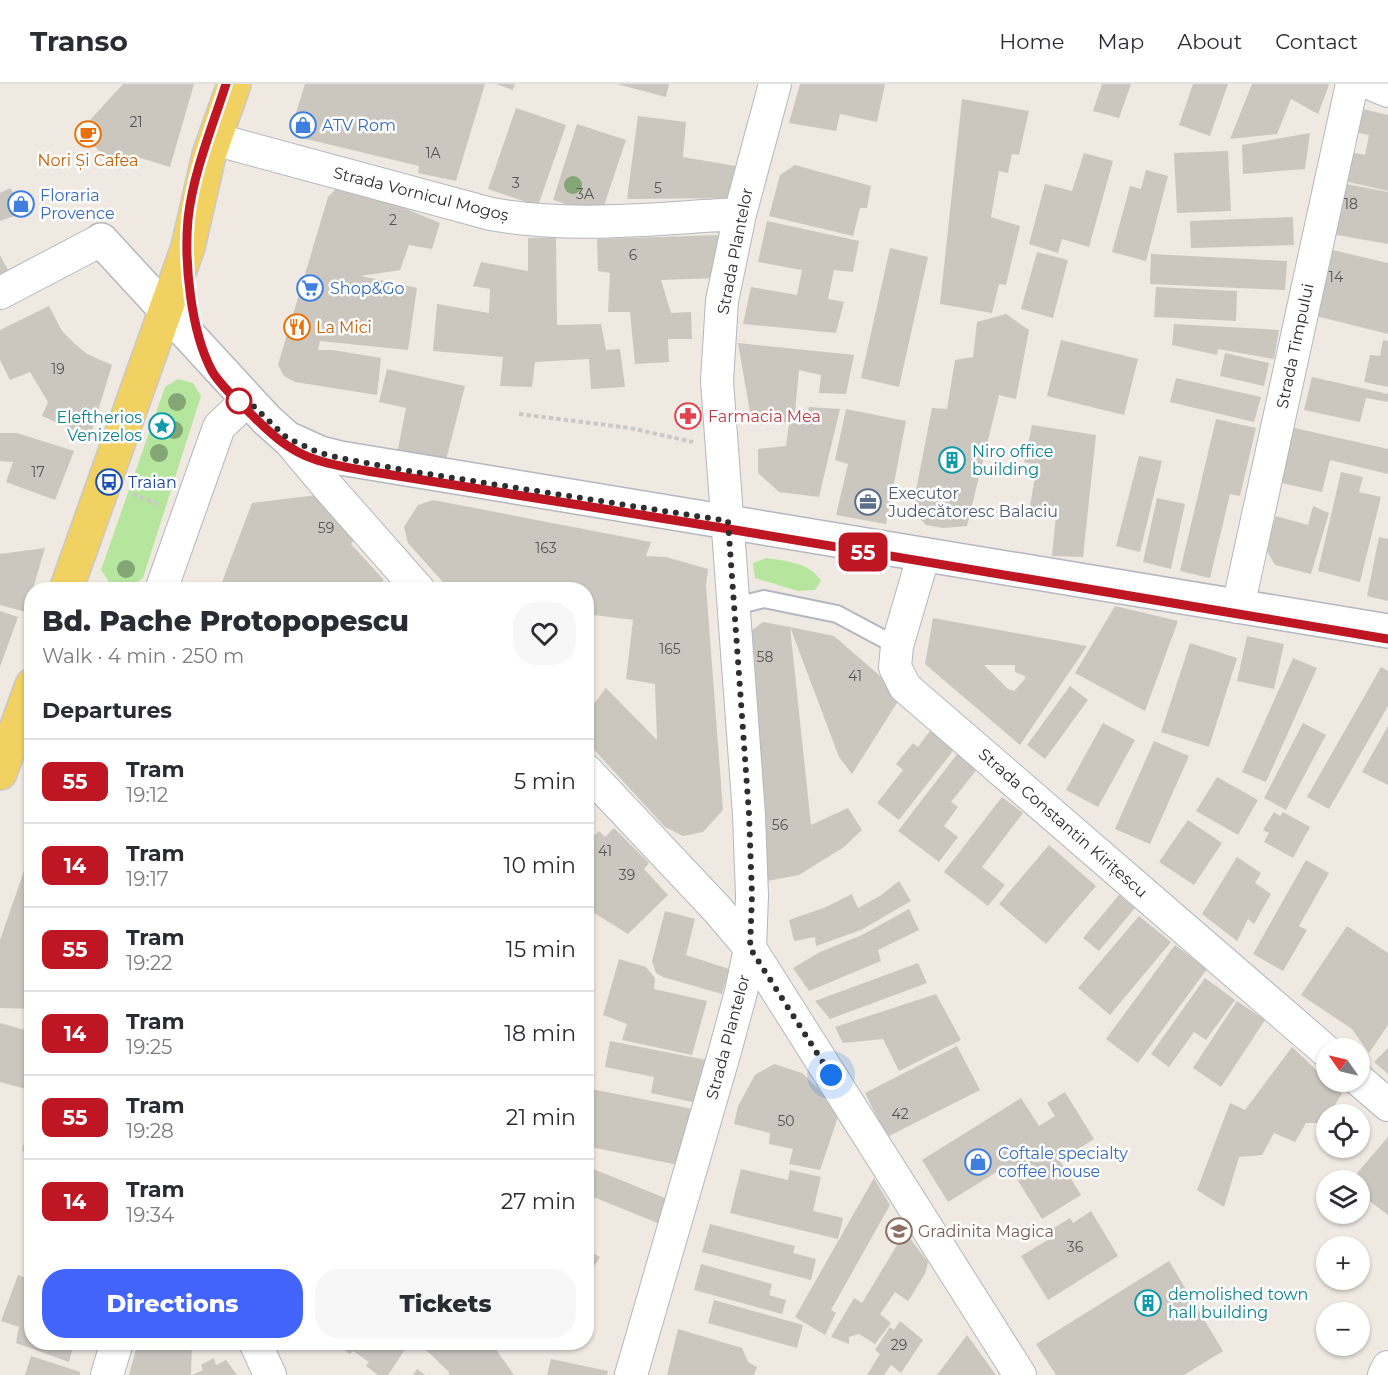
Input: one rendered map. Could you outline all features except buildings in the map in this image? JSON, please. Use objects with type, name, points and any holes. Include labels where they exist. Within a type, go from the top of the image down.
[{"type":"main road","points":[[69,582],[188,247],[214,140],[234,84]]},
{"type":"main road","points":[[0,773],[24,707]]},
{"type":"street","name":"Strada Plantelor","points":[[631,1375],[725,1052],[750,948],[755,813],[717,381],[722,301],[740,214],[775,84]]},
{"type":"street","name":"Strada Timpului","points":[[1238,607],[1352,84]]},
{"type":"street","points":[[1371,84],[1388,91]]},
{"type":"street","name":"Strada Vornicul Mogoș","points":[[214,140],[468,208],[521,219],[561,222],[740,214]]},
{"type":"street","points":[[0,293],[101,240],[247,400],[287,438],[412,582]]},
{"type":"street","points":[[164,582],[219,427],[247,400]]},
{"type":"street","points":[[287,438],[320,453],[352,460],[1388,631]]},
{"type":"street","name":"Strada Constantin Kirițescu","points":[[924,554],[897,646],[895,667],[905,687],[1316,1042]]},
{"type":"street","points":[[594,778],[717,909],[750,948],[1020,1375]]},
{"type":"street","points":[[1370,1089],[1388,1105]]},
{"type":"street","points":[[107,1375],[115,1350]]},
{"type":"street","points":[[259,1350],[270,1375]]},
{"type":"street","points":[[1384,1375],[1388,1367]]},
{"type":"lane","points":[[735,606],[764,599],[837,614],[897,646]]},
{"type":"path","points":[[519,414],[630,428],[723,449]]},
{"type":"path","points":[[105,482],[187,517]]},
{"type":"green space","points":[[178,379],[193,383],[201,396],[143,578],[138,582],[109,582],[101,570],[165,387]]},
{"type":"green space","points":[[767,558],[804,566],[821,581],[815,590],[798,591],[755,578],[753,563]]},
{"type":"tram line","name":"55","points":[[226,84],[201,160],[188,219],[188,270],[195,315],[202,344],[213,372],[262,425],[282,442],[300,453],[315,460],[367,471],[1388,639]]},
{"type":"place","name":"ATV Rom","points":[[303,125]]},
{"type":"place","name":"Nori Și Cafea","points":[[88,134]]},
{"type":"place","name":"Floraria Provence","points":[[21,204]]},
{"type":"place","name":"Shop&Go","points":[[310,288]]},
{"type":"place","name":"La Mici","points":[[297,327]]},
{"type":"place","name":"Farmacia Mea","points":[[688,416]]},
{"type":"place","name":"Eleftherios Venizelos","points":[[162,426]]},
{"type":"place","name":"Niro office building","points":[[952,460]]},
{"type":"place","name":"Traian","points":[[109,482]]},
{"type":"place","name":"Executor Judecătoresc Balaciu","points":[[868,502]]},
{"type":"place","name":"Coftale specialty coffee house","points":[[978,1162]]},
{"type":"place","name":"Gradinita Magica","points":[[899,1231]]},
{"type":"place","name":"demolished town hall building","points":[[1148,1303]]},
{"type":"route","points":[[239,401],[242,405],[247,400],[287,438],[320,453],[340,458],[728,521],[749,814],[752,896],[750,948],[831,1075]]}]
